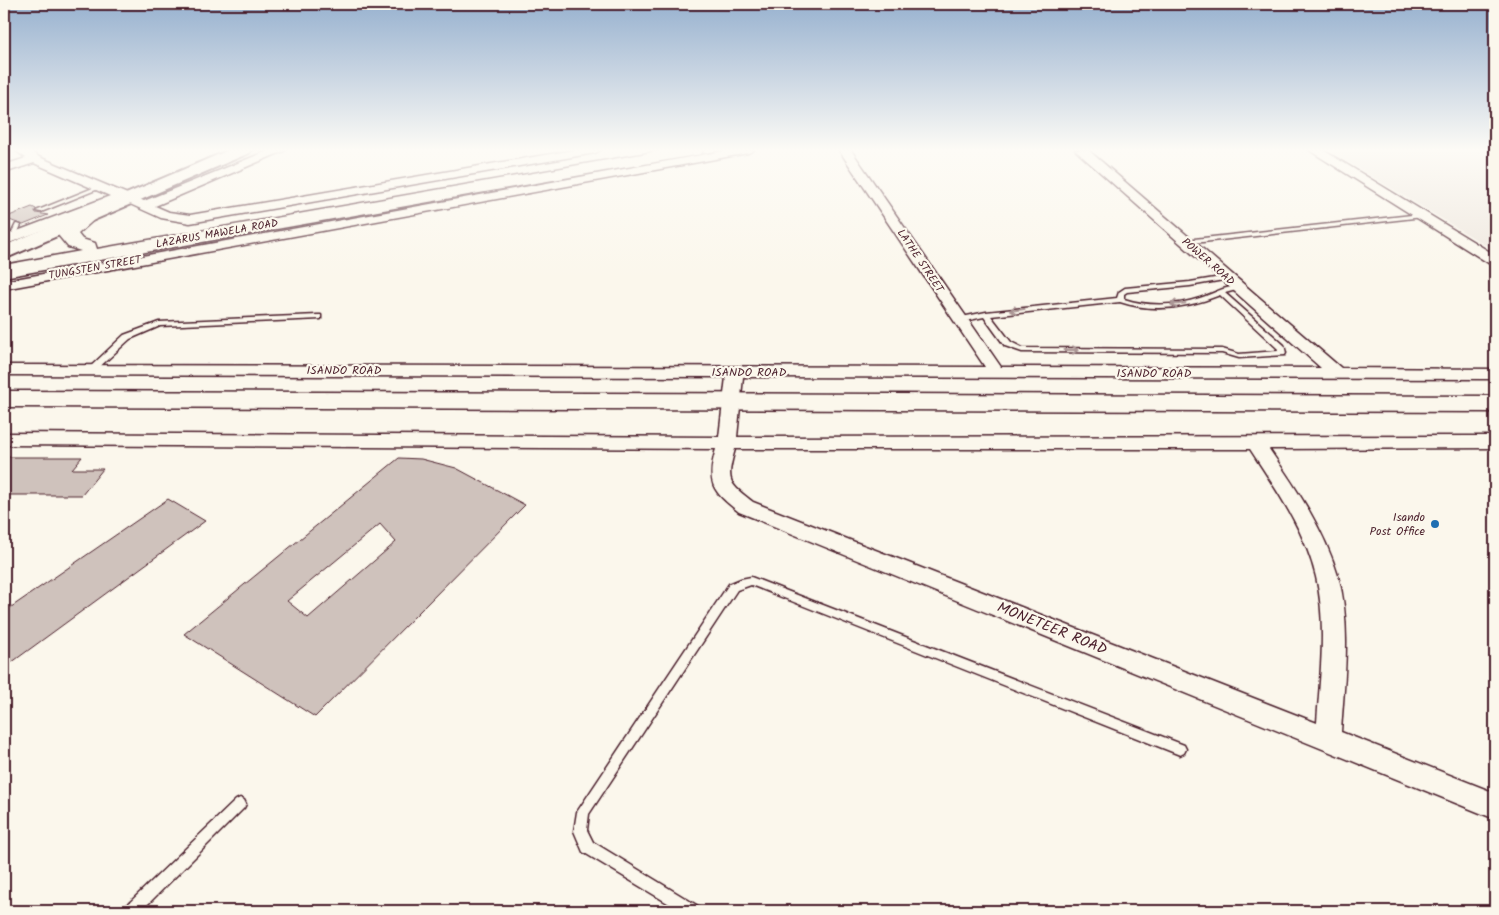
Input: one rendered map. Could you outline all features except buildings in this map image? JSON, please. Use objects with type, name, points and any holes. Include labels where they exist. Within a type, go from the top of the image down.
[{"type":"main road","points":[[4,253],[149,193]]},
{"type":"main road","name":"LAZARUS MAWELA ROAD","points":[[4,262],[399,193]]},
{"type":"main road","name":"LAZARUS MAWELA ROAD","points":[[4,271],[451,193]]},
{"type":"main road","points":[[87,217],[73,228],[68,236],[75,243],[88,247]]},
{"type":"main road","points":[[4,399],[1495,404]]},
{"type":"street","points":[[114,193],[173,217],[199,218],[346,193]]},
{"type":"street","points":[[4,241],[18,230],[154,193]]},
{"type":"street","name":"TUNGSTEN STREET","points":[[4,285],[513,193]]},
{"type":"street","name":"LATHE STREET","points":[[874,193],[996,372]]},
{"type":"street","name":"POWER ROAD","points":[[1129,193],[1336,373]]},
{"type":"street","points":[[1384,193],[1495,261]]},
{"type":"street","name":"ISANDO ROAD","points":[[4,370],[1495,374]]},
{"type":"street","name":"MONETEER ROAD","points":[[735,372],[727,443],[720,468],[721,481],[725,491],[746,507],[1495,806]]},
{"type":"street","points":[[4,439],[727,443],[1495,442]]},
{"type":"street","points":[[1255,442],[1305,522],[1325,572],[1331,596],[1333,661],[1328,738]]},
{"type":"lane","points":[[39,211],[86,193]]},
{"type":"lane","points":[[1185,242],[1422,216]]},
{"type":"lane","points":[[1120,300],[1121,293],[1125,290],[1190,284],[1227,278]]},
{"type":"lane","points":[[960,320],[986,314],[1120,300],[1135,305],[1180,304],[1198,301],[1220,292],[1238,288]]},
{"type":"lane","points":[[986,314],[1008,344],[1022,350],[1222,351],[1239,356],[1279,355],[1283,351],[1220,292]]},
{"type":"lane","points":[[92,369],[127,337],[159,324],[318,316]]},
{"type":"lane","points":[[693,911],[588,847],[580,831],[583,812],[732,587],[741,583],[751,581],[1180,748]]},
{"type":"lane","points":[[131,911],[240,804]]},
{"type":"shaded area","points":[[155,193],[168,193],[153,199],[145,197]]},
{"type":"shaded area","points":[[1399,193],[1495,193],[1495,251]]},
{"type":"place","name":"Isando Post Office","points":[[1435,524]]}]
